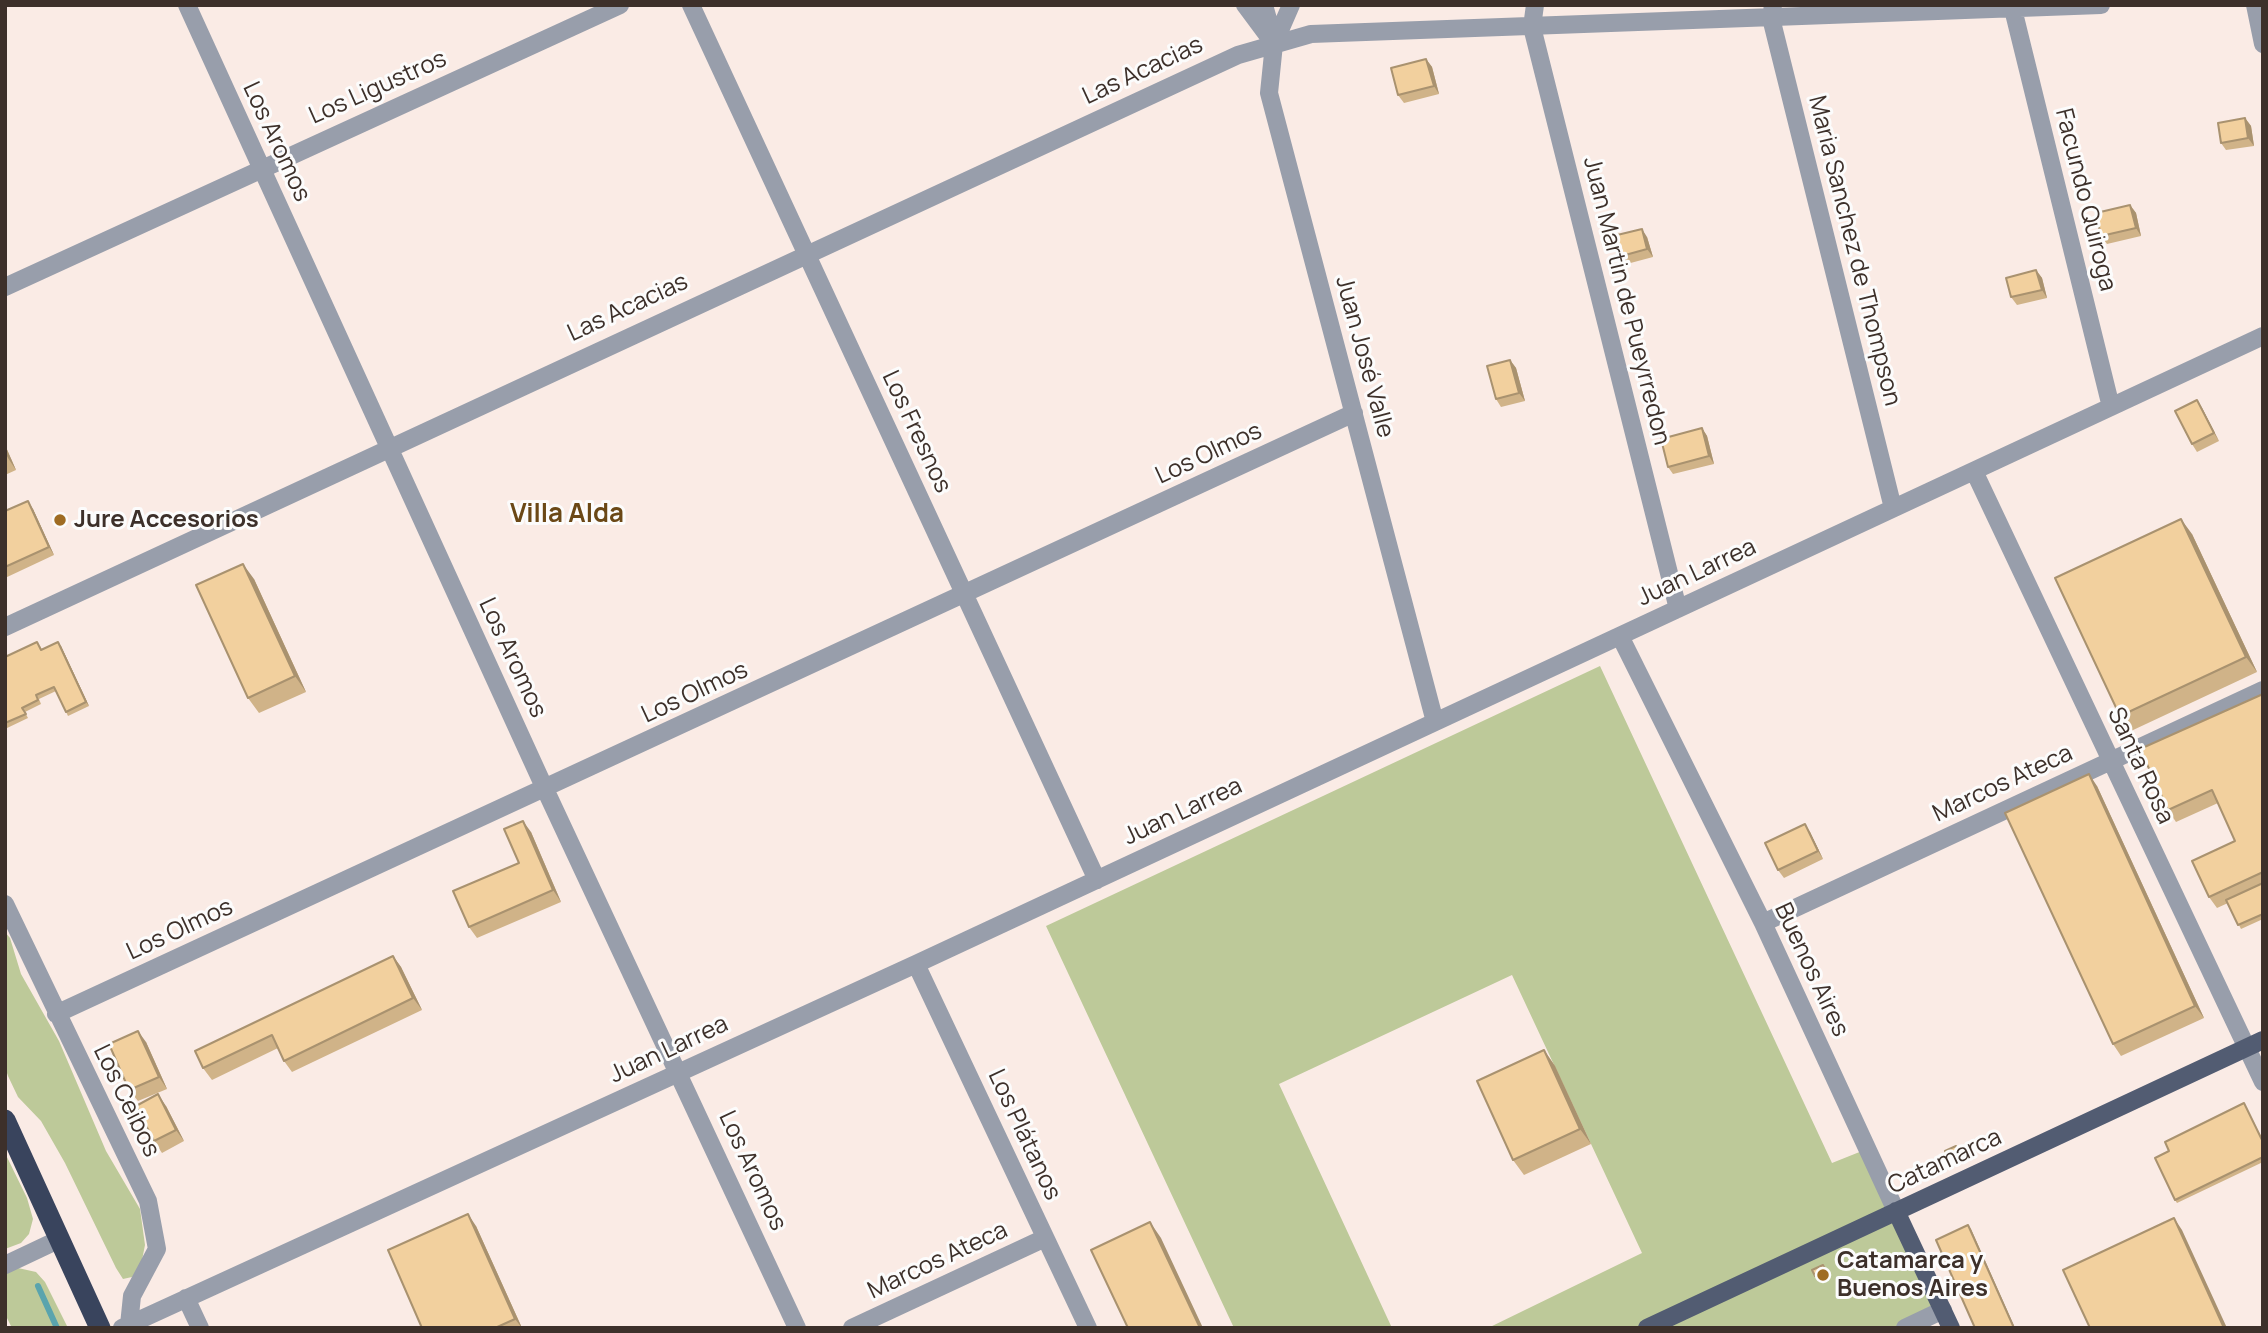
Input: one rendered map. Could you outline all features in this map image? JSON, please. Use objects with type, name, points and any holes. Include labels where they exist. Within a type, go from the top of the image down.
[{"type":"highway","points":[[5,1119],[100,1328]]},
{"type":"main road","name":"Catamarca","points":[[1647,1328],[2255,1044]]},
{"type":"main road","name":"Buenos Aires","points":[[1896,1211],[1951,1328]]},
{"type":"street","name":"Los Aromos","points":[[187,5],[545,789],[680,1072],[797,1328]]},
{"type":"street","name":"Los Ligustros","points":[[5,288],[620,5]]},
{"type":"street","name":"Los Fresnos","points":[[691,5],[1097,880]]},
{"type":"street","points":[[1245,5],[1274,44]]},
{"type":"street","points":[[1264,5],[1274,44]]},
{"type":"street","name":"Juan José Valle","points":[[1291,5],[1274,44],[1269,93],[1435,722]]},
{"type":"street","name":"Juan Martin de Pueyrredon","points":[[1535,5],[1532,27],[1678,609]]},
{"type":"street","name":"Las Acacias","points":[[5,627],[806,253],[1238,55],[1274,44],[1311,34],[1532,27],[1772,12],[2101,5]]},
{"type":"street","points":[[2255,5],[2263,44]]},
{"type":"street","name":"Facundo Quiroga","points":[[2012,6],[2111,407]]},
{"type":"street","name":"Maria Sanchez de Thompson","points":[[1772,12],[1893,508]]},
{"type":"street","name":"Juan Larrea","points":[[126,1326],[916,964],[2263,336]]},
{"type":"street","name":"Los Olmos","points":[[56,1014],[1354,413]]},
{"type":"street","name":"Santa Rosa","points":[[1974,471],[2111,761],[2255,1044],[2263,1082]]},
{"type":"street","name":"Buenos Aires","points":[[1620,636],[1763,923],[1896,1211]]},
{"type":"street","name":"Marcos Ateca","points":[[1763,923],[2263,690]]},
{"type":"street","name":"Los Ceibos","points":[[6,910],[148,1201],[157,1249],[132,1296],[126,1326]]},
{"type":"street","name":"Los Plátanos","points":[[916,964],[1087,1328]]},
{"type":"street","name":"Marcos Ateca","points":[[852,1328],[1045,1238]]},
{"type":"street","points":[[5,1265],[60,1239]]},
{"type":"street","points":[[186,1298],[200,1328]]},
{"type":"street","points":[[1905,1328],[1943,1310]]},
{"type":"green space","points":[[1600,666],[1832,1163],[1867,1149],[1943,1310],[1905,1328],[1488,1328],[1642,1253],[1512,975],[1279,1084],[1392,1328],[1234,1328],[1046,926]]},
{"type":"green space","points":[[5,932],[10,938],[21,974],[59,1041],[106,1151],[140,1209],[145,1245],[141,1265],[132,1277],[123,1279],[116,1268],[65,1163],[41,1121],[18,1097],[8,1076],[5,1067]]},
{"type":"green space","points":[[5,1153],[27,1198],[33,1219],[29,1234],[21,1243],[5,1249]]},
{"type":"green space","points":[[18,1268],[36,1272],[45,1282],[68,1328],[12,1328],[5,1314],[5,1273]]},
{"type":"building","points":[[1426,59],[1434,86],[1398,95],[1391,68]]},
{"type":"building","points":[[2245,118],[2248,138],[2221,143],[2218,123]]},
{"type":"building","points":[[2130,205],[2136,228],[2101,236],[2096,213]]},
{"type":"building","points":[[1642,229],[1647,249],[1618,257],[1613,236]]},
{"type":"building","points":[[2036,270],[2042,290],[2011,297],[2006,278]]},
{"type":"building","points":[[1510,360],[1519,393],[1496,399],[1487,366]]},
{"type":"building","points":[[2197,400],[2214,433],[2192,444],[2175,411]]},
{"type":"building","points":[[1702,428],[1709,456],[1668,467],[1661,439]]},
{"type":"building","points":[[28,501],[49,547],[5,567],[5,511]]},
{"type":"building","points":[[2181,519],[2246,657],[2120,716],[2055,578]]},
{"type":"building","points":[[243,564],[295,676],[248,698],[196,585]]},
{"type":"building","points":[[37,642],[41,650],[58,642],[86,702],[66,712],[54,687],[36,695],[38,700],[22,708],[26,714],[5,723],[5,657]]},
{"type":"building","points":[[2263,694],[2263,872],[2209,897],[2192,861],[2235,841],[2212,790],[2168,810],[2140,749]]},
{"type":"building","points":[[2089,774],[2195,1006],[2113,1044],[2005,813]]},
{"type":"building","points":[[523,821],[553,890],[469,927],[453,891],[519,863],[504,829]]},
{"type":"building","points":[[1805,824],[1818,851],[1778,870],[1765,843]]},
{"type":"building","points":[[2263,883],[2263,914],[2238,925],[2226,900]]},
{"type":"building","points":[[393,956],[413,998],[284,1061],[272,1035],[203,1068],[195,1051]]},
{"type":"building","points":[[138,1031],[159,1077],[129,1090],[109,1044]]},
{"type":"building","points":[[1544,1050],[1580,1129],[1513,1160],[1477,1081]]},
{"type":"building","points":[[158,1094],[176,1130],[154,1141],[136,1106]]},
{"type":"building","points":[[2244,1103],[2263,1142],[2263,1157],[2175,1200],[2155,1158],[2169,1151],[2165,1142]]},
{"type":"building","points":[[1956,1146],[1959,1153],[1948,1157],[1945,1151]]},
{"type":"building","points":[[468,1214],[515,1319],[495,1328],[422,1328],[388,1250]]},
{"type":"building","points":[[2174,1218],[2224,1328],[2090,1328],[2063,1270]]},
{"type":"building","points":[[1150,1222],[1200,1328],[1128,1328],[1091,1250]]},
{"type":"building","points":[[1968,1225],[2014,1328],[1975,1328],[1936,1240]]},
{"type":"building","points":[[1823,1265],[1826,1272],[1815,1276],[1812,1270]]},
{"type":"waterway","points":[[38,1286],[57,1328]]},
{"type":"place","name":"Jure Accesorios","points":[[60,520]]},
{"type":"place","name":"Catamarca y Buenos Aires","points":[[1823,1275]]},
{"type":"district","name":"Villa Alda","points":[[567,515]]}]
